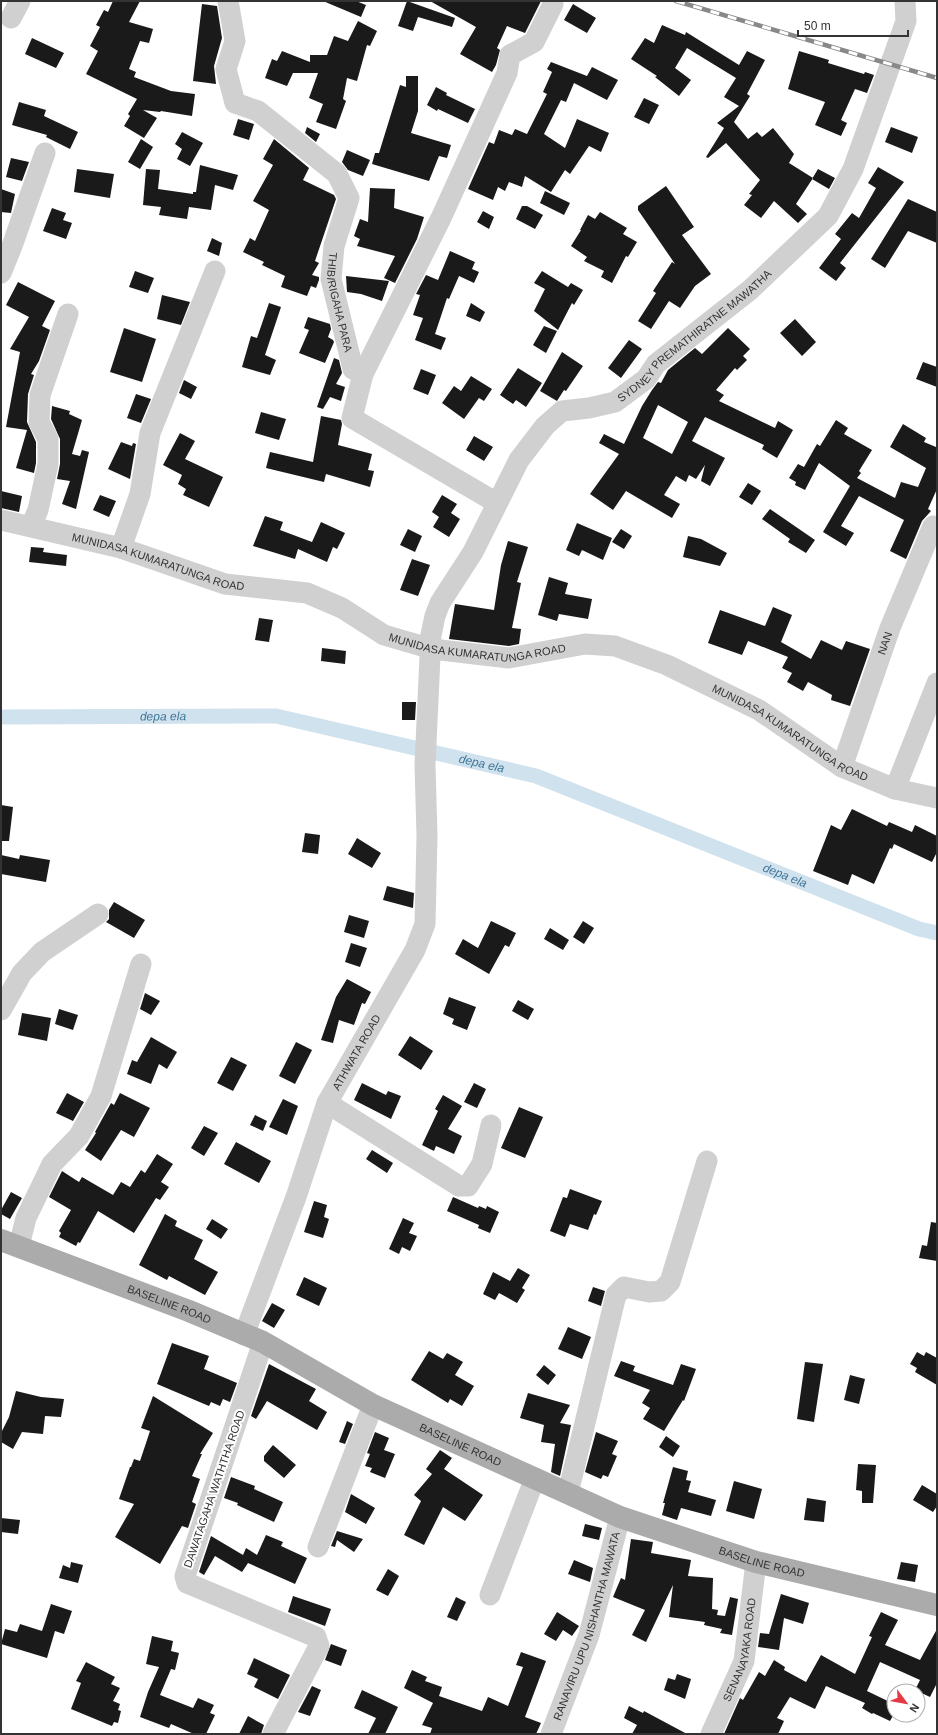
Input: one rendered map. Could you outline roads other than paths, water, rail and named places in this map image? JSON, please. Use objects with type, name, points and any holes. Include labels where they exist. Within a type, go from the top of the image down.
[{"type":"main road","name":"BASELINE ROAD","points":[[10,1243],[189,1311],[254,1339],[373,1405],[620,1516],[756,1562],[937,1605]]},
{"type":"street","name":"THIBIRIGAHA PARA","points":[[228,1],[235,41],[226,69],[235,104],[258,111],[337,174],[349,198],[334,246],[331,279],[353,369],[363,374]]},
{"type":"street","name":"SYDNEY PREMATHIRATNE MAWATHA","points":[[427,736],[432,649],[431,635],[435,616],[440,603],[469,558],[519,460],[545,426],[562,411],[589,408],[615,402],[646,379],[656,364],[750,290],[828,216],[853,169],[906,21],[905,1]]},
{"type":"street","points":[[497,503],[352,418],[363,374],[441,218],[507,72],[510,55],[534,42],[553,4]]},
{"type":"street","points":[[1,273],[45,153]]},
{"type":"street","points":[[121,548],[140,494],[150,433],[215,271]]},
{"type":"street","points":[[31,526],[38,510],[48,464],[48,439],[40,422],[40,395],[68,314]]},
{"type":"street","name":"MUNIDASA KUMARATUNGA ROAD","points":[[1,520],[121,548],[225,584],[307,593],[342,608],[384,635],[432,649],[509,658],[585,644],[615,646],[667,664],[759,710],[842,767],[895,789],[937,798]]},
{"type":"street","name":"NAN","points":[[842,767],[890,628],[933,526],[937,528]]},
{"type":"street","points":[[895,789],[937,683]]},
{"type":"street","name":"ATHWATA ROAD","points":[[254,1339],[296,1197],[327,1103],[415,950],[425,924],[427,836],[425,765],[427,736]]},
{"type":"street","points":[[1,1010],[22,974],[42,952],[98,914]]},
{"type":"street","points":[[10,1243],[26,1218],[52,1164],[79,1136],[101,1096],[141,964]]},
{"type":"street","points":[[327,1103],[459,1186],[468,1186],[482,1164],[491,1125]]},
{"type":"street","points":[[568,1493],[616,1295],[624,1287],[649,1292],[661,1291],[670,1282],[707,1161]]},
{"type":"street","name":"DAWATAGAHA WATHTHA ROAD","points":[[254,1339],[185,1576],[187,1583],[316,1637],[319,1646],[273,1734]]},
{"type":"street","points":[[318,1547],[373,1405]]},
{"type":"street","points":[[490,1595],[535,1478]]},
{"type":"street","name":"RANAVIRU UPU NISHANTHA MAWATA","points":[[551,1734],[589,1635],[620,1516]]},
{"type":"street","name":"SENANAYAKA ROAD","points":[[711,1734],[744,1661],[756,1562]]},
{"type":"waterway","name":"depa ela","points":[[1,717],[276,716],[536,776],[919,929],[937,933]]},
{"type":"railway","points":[[676,1],[937,78]]}]
